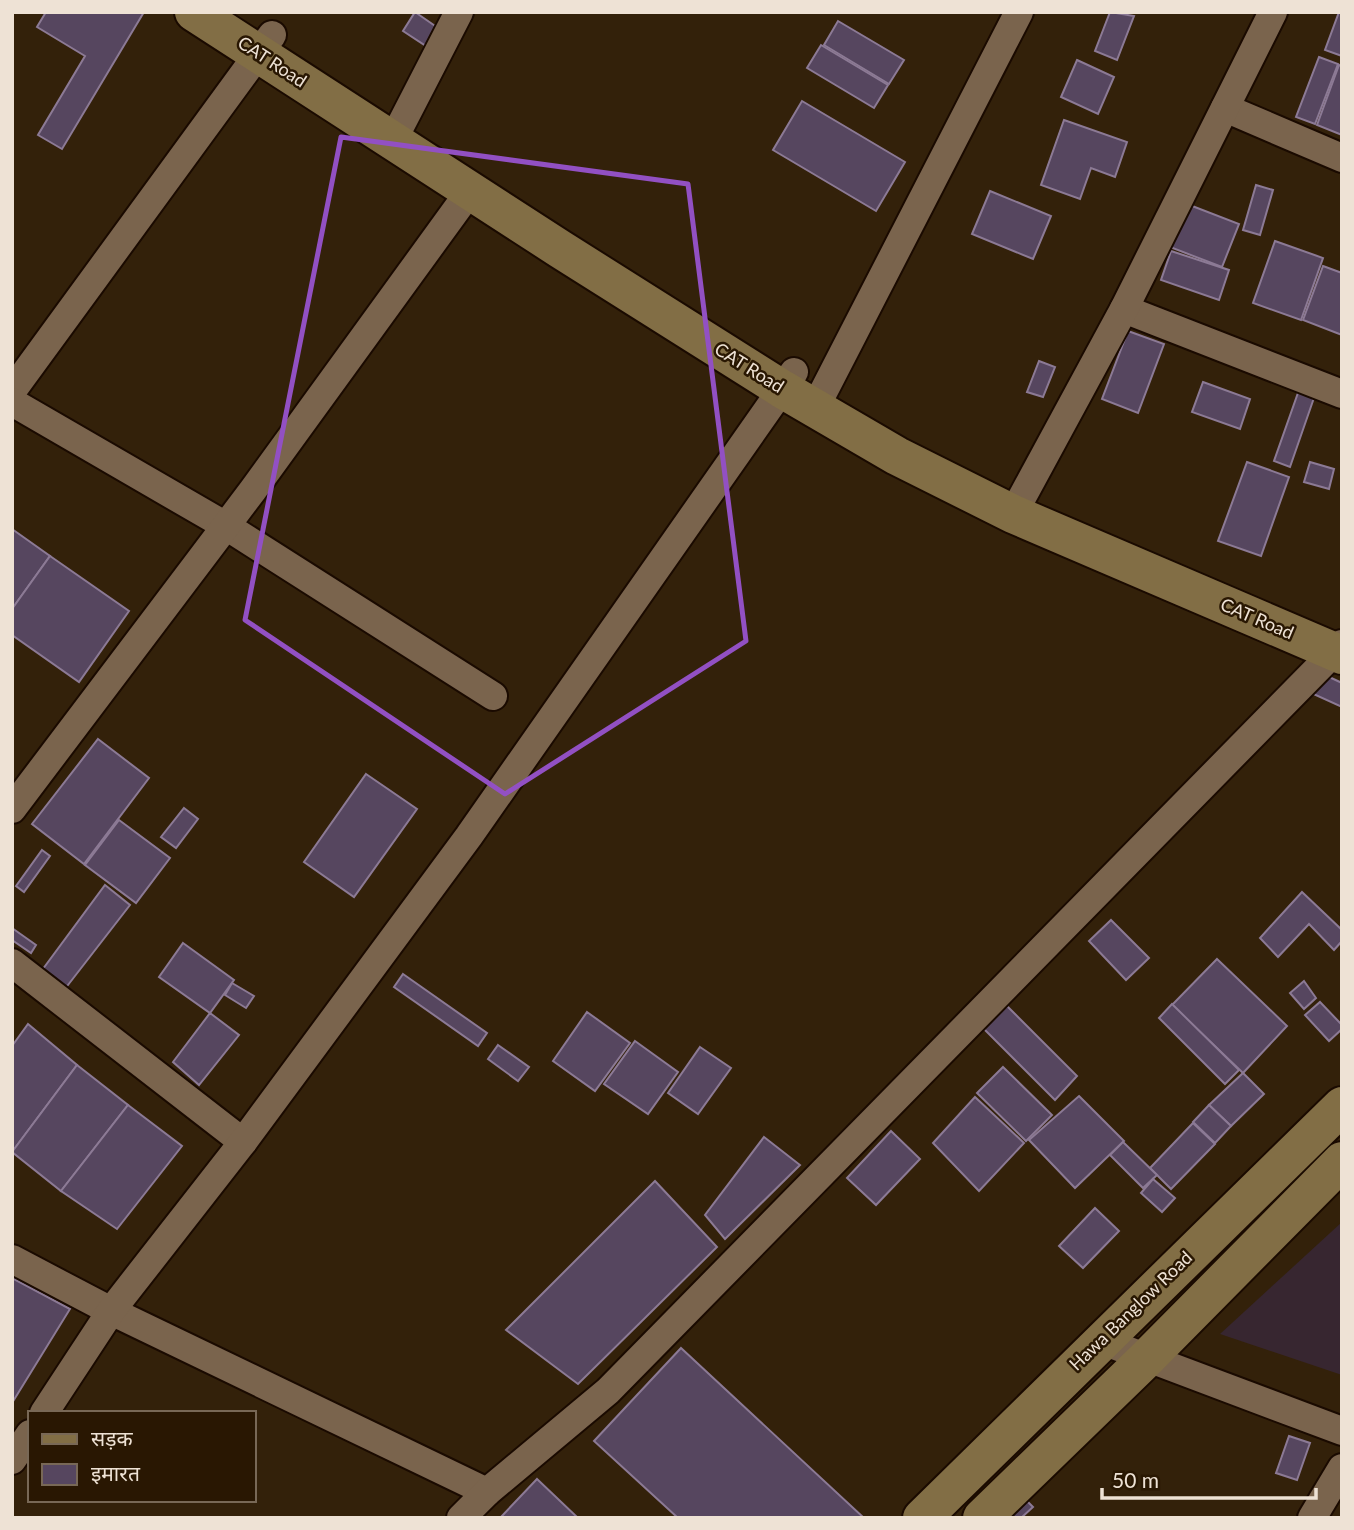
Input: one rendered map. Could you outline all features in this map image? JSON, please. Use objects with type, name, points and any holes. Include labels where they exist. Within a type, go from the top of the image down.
[{"type":"street","name":"CAT Road","points":[[194,12],[266,44],[804,390]]},
{"type":"street","name":"CAT Road","points":[[237,12],[266,44]]},
{"type":"street","points":[[398,130],[459,12]]},
{"type":"street","points":[[45,1411],[111,1311],[243,1142],[804,390],[1019,12]]},
{"type":"street","points":[[1018,505],[1124,309],[1273,12]]},
{"type":"street","points":[[12,391],[266,44]]},
{"type":"street","points":[[1225,108],[1342,158]]},
{"type":"street","name":"CAT Road","points":[[398,130],[470,191],[804,390],[1018,505],[1340,646]]},
{"type":"street","points":[[12,809],[226,526],[470,191]]},
{"type":"street","points":[[1124,309],[1342,394]]},
{"type":"street","points":[[12,402],[226,526],[493,696]]},
{"type":"street","points":[[461,1518],[487,1492],[608,1391],[1340,646]]},
{"type":"street","points":[[12,963],[243,1142]]},
{"type":"street","name":"Hawa Banglow Road","points":[[922,1518],[1100,1340],[1342,1106]]},
{"type":"street","points":[[982,1518],[1147,1358],[1342,1161]]},
{"type":"street","points":[[12,1259],[111,1311],[487,1492]]},
{"type":"street","points":[[1100,1340],[1342,1431]]},
{"type":"street","points":[[12,1460],[28,1437]]},
{"type":"street","points":[[1311,1518],[1342,1468]]},
{"type":"highlighted area","points":[[341,137],[688,184],[746,641],[505,794],[245,620]]},
{"type":"shaded area","points":[[1342,1222],[1342,1375],[1220,1334]]},
{"type":"building","points":[[46,12],[144,12],[62,149],[38,135],[85,56],[37,27]]},
{"type":"building","points":[[415,12],[438,28],[426,46],[403,31]]},
{"type":"building","points":[[1110,12],[1134,16],[1117,60],[1095,51]]},
{"type":"building","points":[[1339,12],[1342,12],[1342,56],[1325,50]]},
{"type":"building","points":[[838,21],[904,60],[889,84],[824,45]]},
{"type":"building","points":[[821,45],[888,85],[874,108],[807,68]]},
{"type":"building","points":[[1319,57],[1338,64],[1315,124],[1296,117]]},
{"type":"building","points":[[1077,60],[1114,77],[1098,114],[1061,97]]},
{"type":"building","points":[[1339,65],[1342,66],[1342,135],[1317,125]]},
{"type":"building","points":[[802,101],[905,162],[876,211],[773,150]]},
{"type":"building","points":[[1064,120],[1127,142],[1115,177],[1091,168],[1080,199],[1041,185]]},
{"type":"building","points":[[1256,185],[1273,190],[1260,235],[1243,230]]},
{"type":"building","points":[[990,191],[1051,216],[1033,259],[972,234]]},
{"type":"building","points":[[1187,204],[1239,224],[1222,267],[1170,247]]},
{"type":"building","points":[[1275,241],[1323,258],[1301,320],[1253,303]]},
{"type":"building","points":[[1171,251],[1229,270],[1219,300],[1161,280]]},
{"type":"building","points":[[1323,266],[1342,273],[1342,335],[1303,320]]},
{"type":"building","points":[[1128,331],[1164,344],[1138,413],[1102,399]]},
{"type":"building","points":[[1039,361],[1055,367],[1043,397],[1027,392]]},
{"type":"building","points":[[1203,382],[1250,399],[1240,429],[1192,412]]},
{"type":"building","points":[[1299,390],[1315,395],[1290,467],[1274,461]]},
{"type":"building","points":[[1247,462],[1289,477],[1261,556],[1218,541]]},
{"type":"building","points":[[1310,462],[1334,469],[1329,489],[1304,482]]},
{"type":"building","points":[[12,529],[50,556],[12,609]]},
{"type":"building","points":[[50,556],[129,611],[79,682],[12,635],[12,609]]},
{"type":"building","points":[[1327,676],[1342,683],[1342,707],[1309,692]]},
{"type":"building","points":[[98,739],[149,778],[84,864],[32,824]]},
{"type":"building","points":[[366,774],[417,809],[354,897],[304,862]]},
{"type":"building","points":[[184,808],[198,819],[176,848],[161,837]]},
{"type":"building","points":[[119,820],[170,858],[136,903],[85,865]]},
{"type":"building","points":[[42,850],[50,856],[24,892],[16,886]]},
{"type":"building","points":[[105,885],[130,905],[61,994],[37,977]]},
{"type":"building","points":[[1302,892],[1342,930],[1342,941],[1334,950],[1309,924],[1278,957],[1260,938]]},
{"type":"building","points":[[1111,920],[1149,958],[1126,980],[1089,941]]},
{"type":"building","points":[[12,928],[36,945],[31,953],[12,940]]},
{"type":"building","points":[[183,943],[234,980],[210,1013],[159,977]]},
{"type":"building","points":[[1217,959],[1287,1026],[1243,1073],[1172,1005]]},
{"type":"building","points":[[403,974],[487,1033],[478,1046],[394,987]]},
{"type":"building","points":[[1304,981],[1316,998],[1304,1009],[1290,993]]},
{"type":"building","points":[[232,983],[254,996],[246,1008],[225,995]]},
{"type":"building","points":[[1320,1002],[1342,1025],[1342,1029],[1329,1041],[1305,1015]]},
{"type":"building","points":[[1172,1004],[1239,1070],[1225,1084],[1159,1018]]},
{"type":"building","points":[[1007,1006],[1077,1076],[1055,1100],[983,1028]]},
{"type":"building","points":[[587,1012],[630,1043],[595,1091],[553,1061]]},
{"type":"building","points":[[210,1013],[239,1035],[199,1085],[173,1062]]},
{"type":"building","points":[[28,1024],[77,1065],[12,1152],[12,1046]]},
{"type":"building","points":[[635,1041],[678,1072],[648,1114],[604,1084]]},
{"type":"building","points":[[498,1045],[529,1067],[518,1081],[488,1059]]},
{"type":"building","points":[[700,1047],[731,1068],[698,1114],[668,1093]]},
{"type":"building","points":[[77,1065],[128,1105],[61,1191],[12,1152]]},
{"type":"building","points":[[1003,1067],[1052,1115],[1026,1141],[977,1093]]},
{"type":"building","points":[[1243,1073],[1264,1094],[1231,1126],[1209,1105]]},
{"type":"building","points":[[1079,1096],[1124,1141],[1075,1188],[1029,1140]]},
{"type":"building","points":[[975,1097],[1024,1143],[979,1191],[933,1143]]},
{"type":"building","points":[[128,1105],[182,1146],[117,1229],[61,1191]]},
{"type":"building","points":[[1209,1105],[1231,1126],[1215,1143],[1193,1122]]},
{"type":"building","points":[[1193,1123],[1215,1144],[1171,1189],[1150,1168]]},
{"type":"building","points":[[891,1131],[920,1159],[876,1205],[847,1178]]},
{"type":"building","points":[[764,1137],[800,1165],[725,1239],[705,1215]]},
{"type":"building","points":[[1123,1142],[1157,1175],[1143,1188],[1110,1155]]},
{"type":"building","points":[[1153,1179],[1175,1198],[1162,1212],[1141,1193]]},
{"type":"building","points":[[655,1181],[717,1247],[578,1384],[506,1330]]},
{"type":"building","points":[[1095,1208],[1119,1231],[1083,1268],[1059,1246]]},
{"type":"building","points":[[12,1278],[70,1309],[12,1403]]},
{"type":"building","points":[[681,1348],[864,1518],[678,1518],[594,1441]]},
{"type":"building","points":[[1289,1436],[1310,1443],[1297,1480],[1276,1473]]},
{"type":"building","points":[[537,1479],[578,1518],[500,1518]]},
{"type":"building","points":[[1023,1497],[1033,1507],[1021,1518],[1002,1518]]}]
